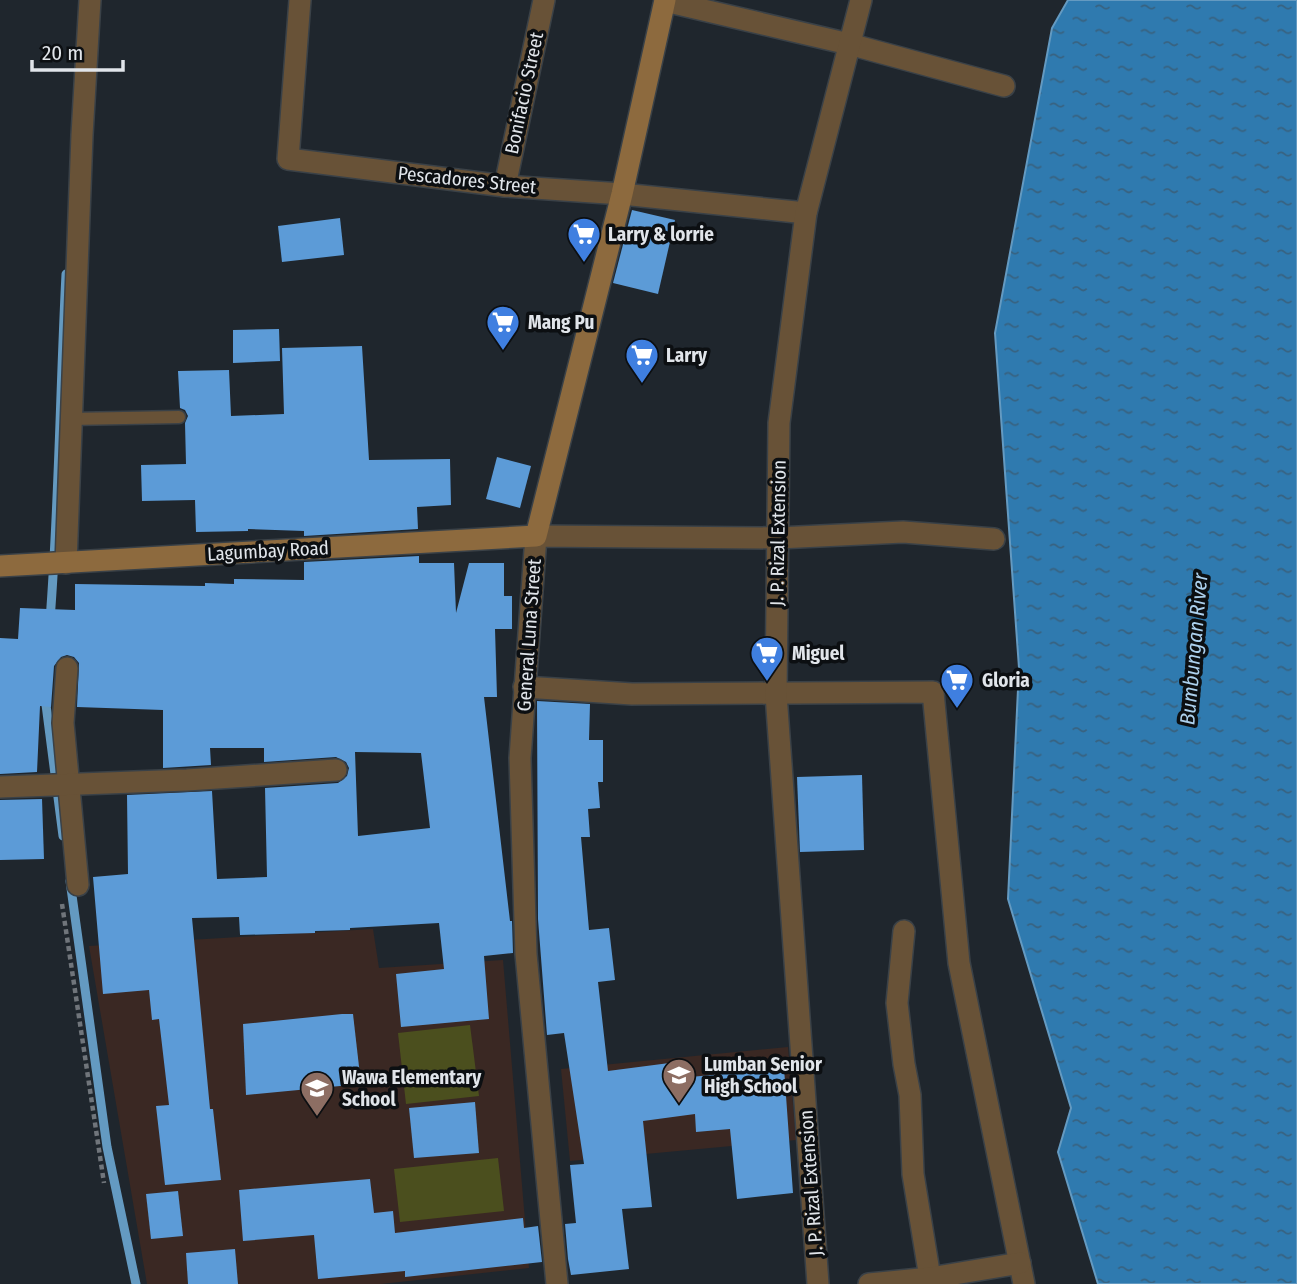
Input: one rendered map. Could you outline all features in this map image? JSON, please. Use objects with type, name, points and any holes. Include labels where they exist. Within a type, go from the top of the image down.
[{"type":"street","points":[[63,563],[90,0]]},
{"type":"street","name":"Pescadores Street","points":[[300,0],[288,159],[505,186],[622,194],[806,213]]},
{"type":"street","name":"Bonifacio Street","points":[[505,186],[544,0]]},
{"type":"street","name":"J. P. Rizal Extension","points":[[818,1284],[776,694],[779,423],[806,213],[861,0]]},
{"type":"street","points":[[665,1],[849,44],[1004,86]]},
{"type":"street","name":"General Luna Street","points":[[557,1284],[526,954],[520,758],[536,536],[622,194],[665,1]]},
{"type":"street","points":[[536,536],[634,539],[778,538],[903,532],[994,539]]},
{"type":"street","name":"Lagumbay Road","points":[[10,566],[536,536]]},
{"type":"street","points":[[67,668],[60,783],[78,884]]},
{"type":"street","points":[[524,687],[632,694],[933,692],[959,963],[1022,1273],[869,1284]]},
{"type":"street","points":[[0,787],[187,780],[336,770]]},
{"type":"street","points":[[905,931],[897,1003],[910,1095],[913,1174],[930,1281]]},
{"type":"lane","points":[[70,419],[179,417]]},
{"type":"path","points":[[62,902],[104,1183]]},
{"type":"shaded area","name":"Wawa Elementary School","points":[[373,929],[379,968],[503,960],[529,1268],[381,1284],[147,1284],[89,946]]},
{"type":"shaded area","name":"Lumban Senior High School","points":[[788,1047],[796,1140],[570,1161],[561,1069]]},
{"type":"green space","points":[[470,1025],[479,1096],[406,1104],[398,1033]]},
{"type":"green space","points":[[498,1158],[504,1211],[400,1222],[394,1169]]},
{"type":"water","name":"Bumbungan River","points":[[1068,0],[1297,0],[1297,1284],[1098,1284],[1058,1152],[1071,1108],[1008,899],[1019,668],[995,333],[1052,28]]},
{"type":"building","points":[[632,210],[675,220],[658,294],[613,283]]},
{"type":"building","points":[[340,218],[344,255],[282,262],[278,226]]},
{"type":"building","points":[[279,329],[280,361],[233,363],[233,330]]},
{"type":"building","points":[[362,346],[369,460],[450,459],[451,505],[417,507],[418,529],[304,536],[304,531],[248,529],[196,532],[195,500],[142,501],[141,465],[186,464],[185,423],[188,416],[185,410],[180,408],[178,371],[229,370],[231,416],[284,414],[282,348]]},
{"type":"building","points":[[497,457],[531,466],[520,508],[486,499]]},
{"type":"building","points":[[419,556],[419,563],[454,563],[456,613],[469,563],[504,563],[504,596],[512,596],[512,629],[495,629],[497,697],[484,697],[512,921],[513,953],[484,956],[489,1019],[401,1027],[396,974],[444,969],[439,923],[350,928],[315,933],[240,935],[239,917],[192,918],[210,1109],[213,1109],[221,1180],[165,1185],[156,1106],[169,1105],[159,1019],[152,1020],[149,990],[103,994],[93,877],[128,874],[127,795],[212,791],[217,879],[267,877],[265,788],[338,783],[347,776],[349,768],[346,762],[336,757],[264,762],[264,748],[210,748],[211,765],[163,768],[163,710],[77,707],[79,663],[74,657],[67,655],[61,657],[54,666],[51,707],[40,706],[37,772],[0,774],[0,638],[18,639],[20,608],[75,610],[75,584],[205,586],[205,583],[234,584],[234,579],[304,580],[304,562]],"holes":[[[355,752],[421,753],[430,828],[358,836]]]},
{"type":"building","points":[[537,701],[590,704],[589,740],[603,740],[603,782],[598,782],[600,808],[588,809],[590,837],[581,837],[589,930],[609,928],[615,980],[598,982],[608,1071],[677,1062],[680,1078],[784,1068],[793,1193],[737,1199],[730,1129],[696,1132],[695,1114],[643,1121],[652,1207],[622,1209],[629,1269],[571,1275],[568,1259],[565,1224],[576,1223],[570,1165],[584,1164],[564,1033],[547,1035],[538,919]]},
{"type":"building","points":[[862,775],[864,850],[800,852],[797,777]]},
{"type":"building","points":[[42,799],[44,859],[0,860],[0,800]]},
{"type":"building","points":[[353,1014],[361,1084],[246,1095],[243,1024]]},
{"type":"building","points":[[475,1102],[479,1153],[414,1158],[409,1108]]},
{"type":"building","points":[[370,1179],[374,1213],[393,1211],[395,1233],[523,1218],[524,1228],[538,1226],[542,1262],[405,1277],[405,1271],[318,1279],[314,1235],[243,1241],[239,1190]]},
{"type":"building","points":[[178,1191],[183,1236],[151,1239],[146,1194]]},
{"type":"building","points":[[235,1249],[238,1284],[188,1284],[186,1253]]},
{"type":"waterway","points":[[50,620],[66,274]]},
{"type":"waterway","points":[[45,697],[63,836]]},
{"type":"waterway","points":[[70,881],[107,1147],[136,1284]]},
{"type":"place","name":"Larry & lorrie","points":[[584,264]]},
{"type":"place","name":"Mang Pu","points":[[503,352]]},
{"type":"place","name":"Larry","points":[[642,385]]},
{"type":"place","name":"Miguel","points":[[767,683]]},
{"type":"place","name":"Gloria","points":[[957,710]]},
{"type":"place","name":"Lumban Senior High School","points":[[679,1105]]},
{"type":"place","name":"Wawa Elementary School","points":[[317,1118]]}]
